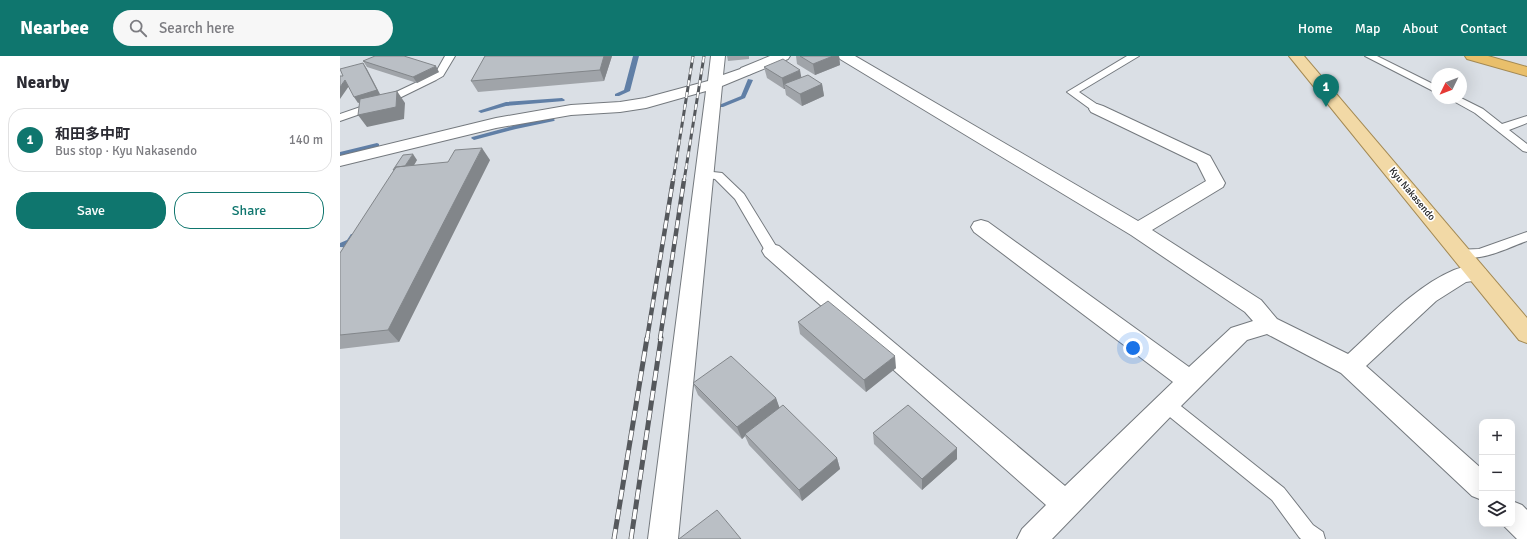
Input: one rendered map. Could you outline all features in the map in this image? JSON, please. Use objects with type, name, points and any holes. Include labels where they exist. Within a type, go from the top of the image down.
[{"type":"highway","points":[[1472,56],[1527,72]]},
{"type":"main road","name":"Kyu Nakasendo","points":[[1296,56],[1527,334]]},
{"type":"street","points":[[663,539],[718,56]]},
{"type":"street","points":[[340,161],[496,123],[572,110],[620,107],[646,103],[716,83],[783,56]]},
{"type":"street","points":[[845,56],[1138,230],[1253,306],[1269,325],[1350,366],[1479,484]]},
{"type":"street","points":[[1097,108],[1204,160],[1216,183],[1138,230]]},
{"type":"street","points":[[981,227],[1190,381]]},
{"type":"street","points":[[772,250],[1066,505]]},
{"type":"street","points":[[1350,366],[1428,295],[1462,275],[1477,274]]},
{"type":"street","points":[[1032,539],[1166,404],[1239,334],[1269,325]]},
{"type":"street","points":[[1515,518],[1527,529]]},
{"type":"lane","points":[[340,118],[379,104],[424,84],[440,74],[450,56]]},
{"type":"lane","points":[[1097,108],[1072,92],[1134,56]]},
{"type":"lane","points":[[1370,56],[1431,87]]},
{"type":"lane","points":[[1465,104],[1479,111],[1527,149]]},
{"type":"lane","points":[[1499,128],[1507,127],[1527,119]]},
{"type":"lane","points":[[704,175],[718,176],[740,197],[772,250]]},
{"type":"lane","points":[[1461,253],[1480,253],[1527,236]]},
{"type":"lane","points":[[1166,404],[1278,494],[1306,531],[1316,539]]},
{"type":"building","points":[[375,56],[404,56],[436,66],[413,77],[363,61]]},
{"type":"building","points":[[485,56],[604,56],[600,70],[471,81]]},
{"type":"building","points":[[800,56],[833,56],[813,64]]},
{"type":"building","points":[[783,59],[800,70],[782,78],[764,67]]},
{"type":"building","points":[[363,63],[377,90],[354,97],[345,80],[340,87],[340,76],[343,76],[340,69]]},
{"type":"building","points":[[808,75],[822,84],[800,94],[784,84]]},
{"type":"building","points":[[397,91],[396,107],[358,115],[360,99]]},
{"type":"building","points":[[482,148],[388,330],[340,335],[340,253],[396,167],[448,162],[455,150]]},
{"type":"building","points":[[413,154],[405,166],[396,167],[393,170],[403,155]]},
{"type":"building","points":[[828,301],[895,356],[864,380],[798,322]]},
{"type":"building","points":[[731,356],[776,398],[737,427],[693,383]]},
{"type":"building","points":[[783,405],[837,458],[799,490],[745,434]]},
{"type":"building","points":[[908,405],[957,448],[922,479],[873,433]]},
{"type":"building","points":[[717,510],[741,539],[679,539]]},
{"type":"waterway","points":[[617,95],[627,91],[636,56]]},
{"type":"waterway","points":[[721,106],[743,97],[750,80]]},
{"type":"waterway","points":[[481,111],[506,104],[562,100]]},
{"type":"waterway","points":[[474,138],[516,127],[552,120]]},
{"type":"waterway","points":[[340,154],[377,145]]},
{"type":"waterway","points":[[342,245],[350,242],[354,236]]},
{"type":"railway","points":[[673,181],[693,56]]},
{"type":"railway","points":[[684,181],[704,56]]},
{"type":"railway","points":[[647,339],[673,180]]},
{"type":"railway","points":[[660,339],[684,180]]},
{"type":"railway","points":[[614,539],[647,338]]},
{"type":"railway","points":[[631,539],[661,338]]},
{"type":"place","name":"和田多中町","points":[[1326,107]]}]
